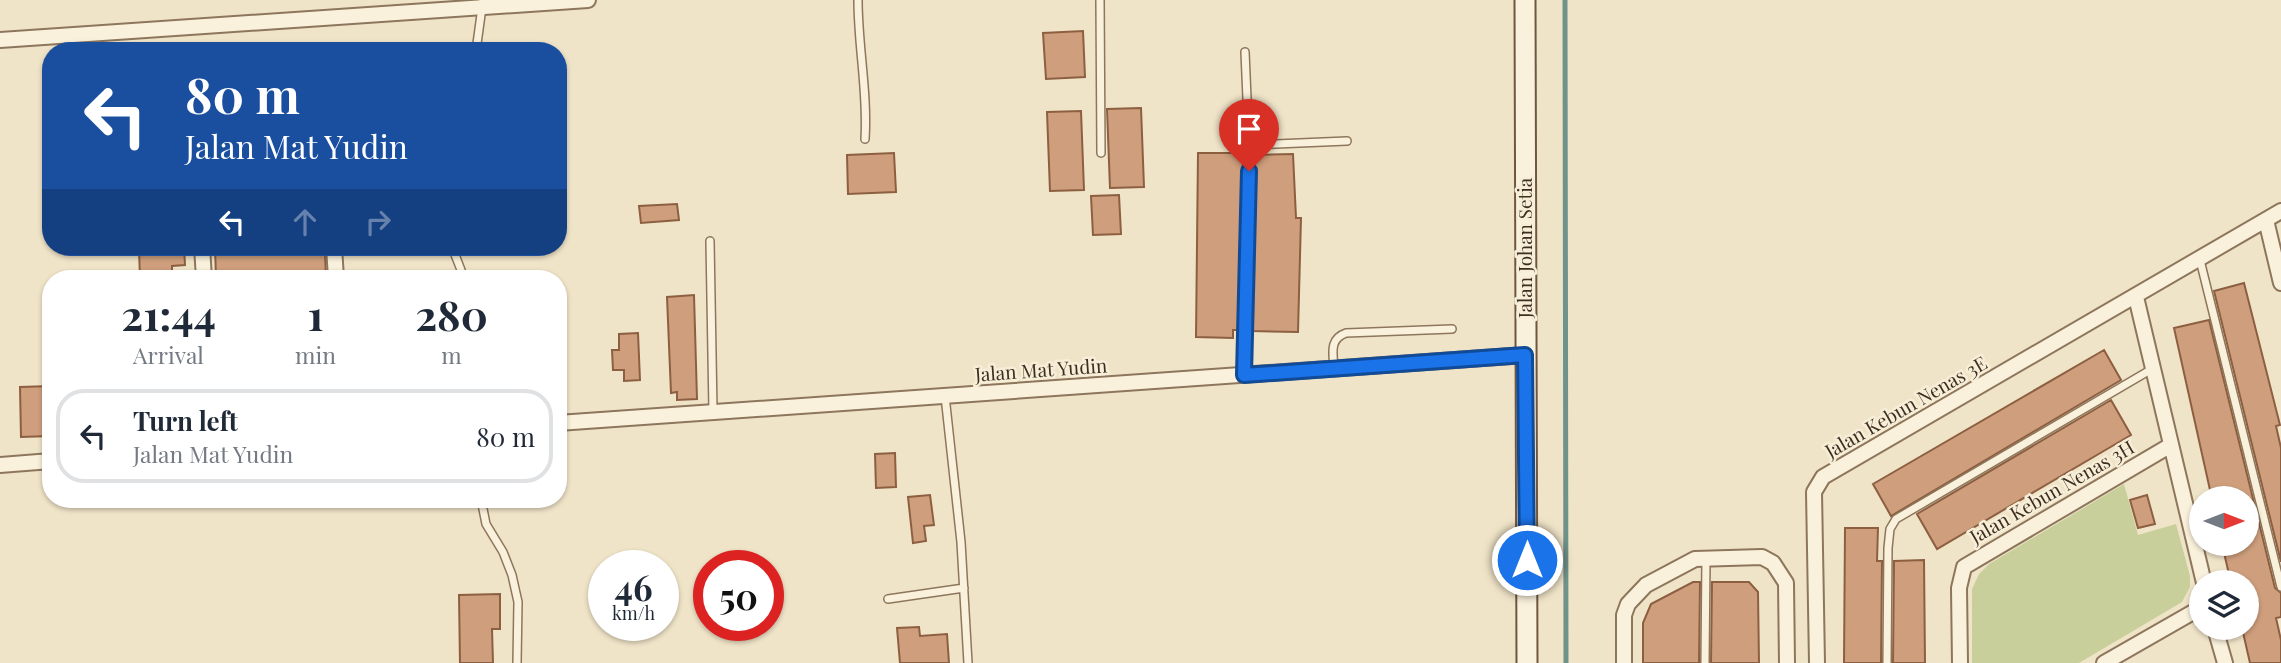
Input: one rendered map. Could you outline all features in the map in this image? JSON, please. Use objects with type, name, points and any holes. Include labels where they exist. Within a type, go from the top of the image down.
[{"type":"main road","name":"Jalan Johan Setia","points":[[1525,0],[1527,663]]},
{"type":"street","points":[[0,40],[484,4],[587,0]]},
{"type":"street","points":[[2201,570],[2136,297],[2281,211]]},
{"type":"street","points":[[2266,220],[2281,283]]},
{"type":"street","name":"Jalan Kebun Nenas 3E","points":[[1817,663],[1814,499],[1818,483],[1830,472],[2136,297]]},
{"type":"street","name":"Jalan Mat Yudin","points":[[567,422],[1525,355]]},
{"type":"street","name":"Jalan Kebun Nenas 3H","points":[[1960,663],[1959,588],[1964,567],[2171,445]]},
{"type":"street","points":[[0,465],[42,462]]},
{"type":"street","points":[[1624,663],[1624,615],[1628,604],[1646,584],[1695,559],[1762,557],[1773,563],[1786,583],[1787,663]]},
{"type":"street","points":[[2104,663],[2189,614]]},
{"type":"street","points":[[2218,640],[2225,663]]},
{"type":"lane","points":[[859,0],[858,22],[867,111],[865,139]]},
{"type":"lane","points":[[1100,0],[1101,153]]},
{"type":"lane","points":[[478,42],[484,4]]},
{"type":"lane","points":[[1244,375],[1250,145],[1245,52]]},
{"type":"lane","points":[[1250,145],[1347,141]]},
{"type":"lane","points":[[710,241],[713,411]]},
{"type":"lane","points":[[456,256],[461,270]]},
{"type":"lane","points":[[2200,260],[2281,587]]},
{"type":"lane","points":[[1334,369],[1334,339],[1346,333],[1452,329]]},
{"type":"lane","points":[[1887,663],[1888,548],[1890,528],[1896,519],[2153,368]]},
{"type":"lane","points":[[945,395],[964,587],[968,663]]},
{"type":"lane","points":[[483,508],[486,524],[503,552],[518,602],[517,663]]},
{"type":"lane","points":[[1705,663],[1706,558]]},
{"type":"lane","points":[[888,599],[964,587]]},
{"type":"green space","points":[[2124,484],[2138,535],[2176,524],[2189,572],[2189,589],[2182,602],[2079,663],[1972,663],[1972,589],[1979,574],[1989,564]]},
{"type":"building","points":[[1083,31],[1085,77],[1046,79],[1043,33]]},
{"type":"building","points":[[1141,108],[1144,187],[1110,188],[1107,109]]},
{"type":"building","points":[[1081,111],[1084,190],[1050,191],[1047,112]]},
{"type":"building","points":[[894,153],[896,192],[848,194],[847,155]]},
{"type":"building","points":[[1198,153],[1235,153],[1235,156],[1243,156],[1239,330],[1233,330],[1233,338],[1196,337]]},
{"type":"building","points":[[1293,154],[1296,218],[1301,218],[1298,332],[1251,331],[1255,155]]},
{"type":"building","points":[[1119,195],[1121,234],[1093,235],[1091,196]]},
{"type":"building","points":[[677,204],[679,220],[641,223],[639,206]]},
{"type":"building","points":[[139,256],[184,256],[185,265],[172,266],[172,270],[140,270]]},
{"type":"building","points":[[215,256],[325,256],[326,270],[216,270]]},
{"type":"building","points":[[2244,283],[2280,425],[2276,426],[2281,448],[2281,562],[2214,291]]},
{"type":"building","points":[[694,295],[697,399],[677,400],[677,392],[671,393],[667,297]]},
{"type":"building","points":[[2209,320],[2250,486],[2209,486],[2174,328]]},
{"type":"building","points":[[638,333],[640,380],[624,381],[624,370],[613,370],[612,350],[619,350],[619,334]]},
{"type":"building","points":[[2104,350],[2121,380],[1891,516],[1873,484]]},
{"type":"building","points":[[42,386],[42,436],[21,437],[20,387]]},
{"type":"building","points":[[2111,400],[2131,435],[1937,549],[1917,514]]},
{"type":"building","points":[[895,453],[896,487],[876,488],[875,454]]},
{"type":"building","points":[[930,495],[934,525],[924,526],[926,541],[913,543],[908,497]]},
{"type":"building","points":[[2147,495],[2155,524],[2138,528],[2130,500]]},
{"type":"building","points":[[2259,523],[2275,588],[2281,593],[2281,617],[2276,618],[2281,640],[2281,663],[2250,663],[2245,640],[2259,640],[2259,570],[2228,570],[2225,556],[2259,556]]},
{"type":"building","points":[[1845,528],[1878,528],[1877,561],[1882,561],[1881,663],[1844,663]]},
{"type":"building","points":[[1924,560],[1925,663],[1893,663],[1894,561]]},
{"type":"building","points":[[1693,582],[1700,582],[1699,663],[1643,663],[1643,623],[1651,604]]},
{"type":"building","points":[[1712,582],[1749,582],[1758,592],[1759,663],[1711,663]]},
{"type":"building","points":[[500,594],[500,629],[492,629],[493,663],[460,663],[459,595]]},
{"type":"building","points":[[919,627],[920,636],[947,634],[949,663],[900,663],[897,628]]},
{"type":"waterway","points":[[1565,0],[1566,663]]},
{"type":"route","points":[[1249,171],[1244,375],[1525,355],[1527,560]]}]
